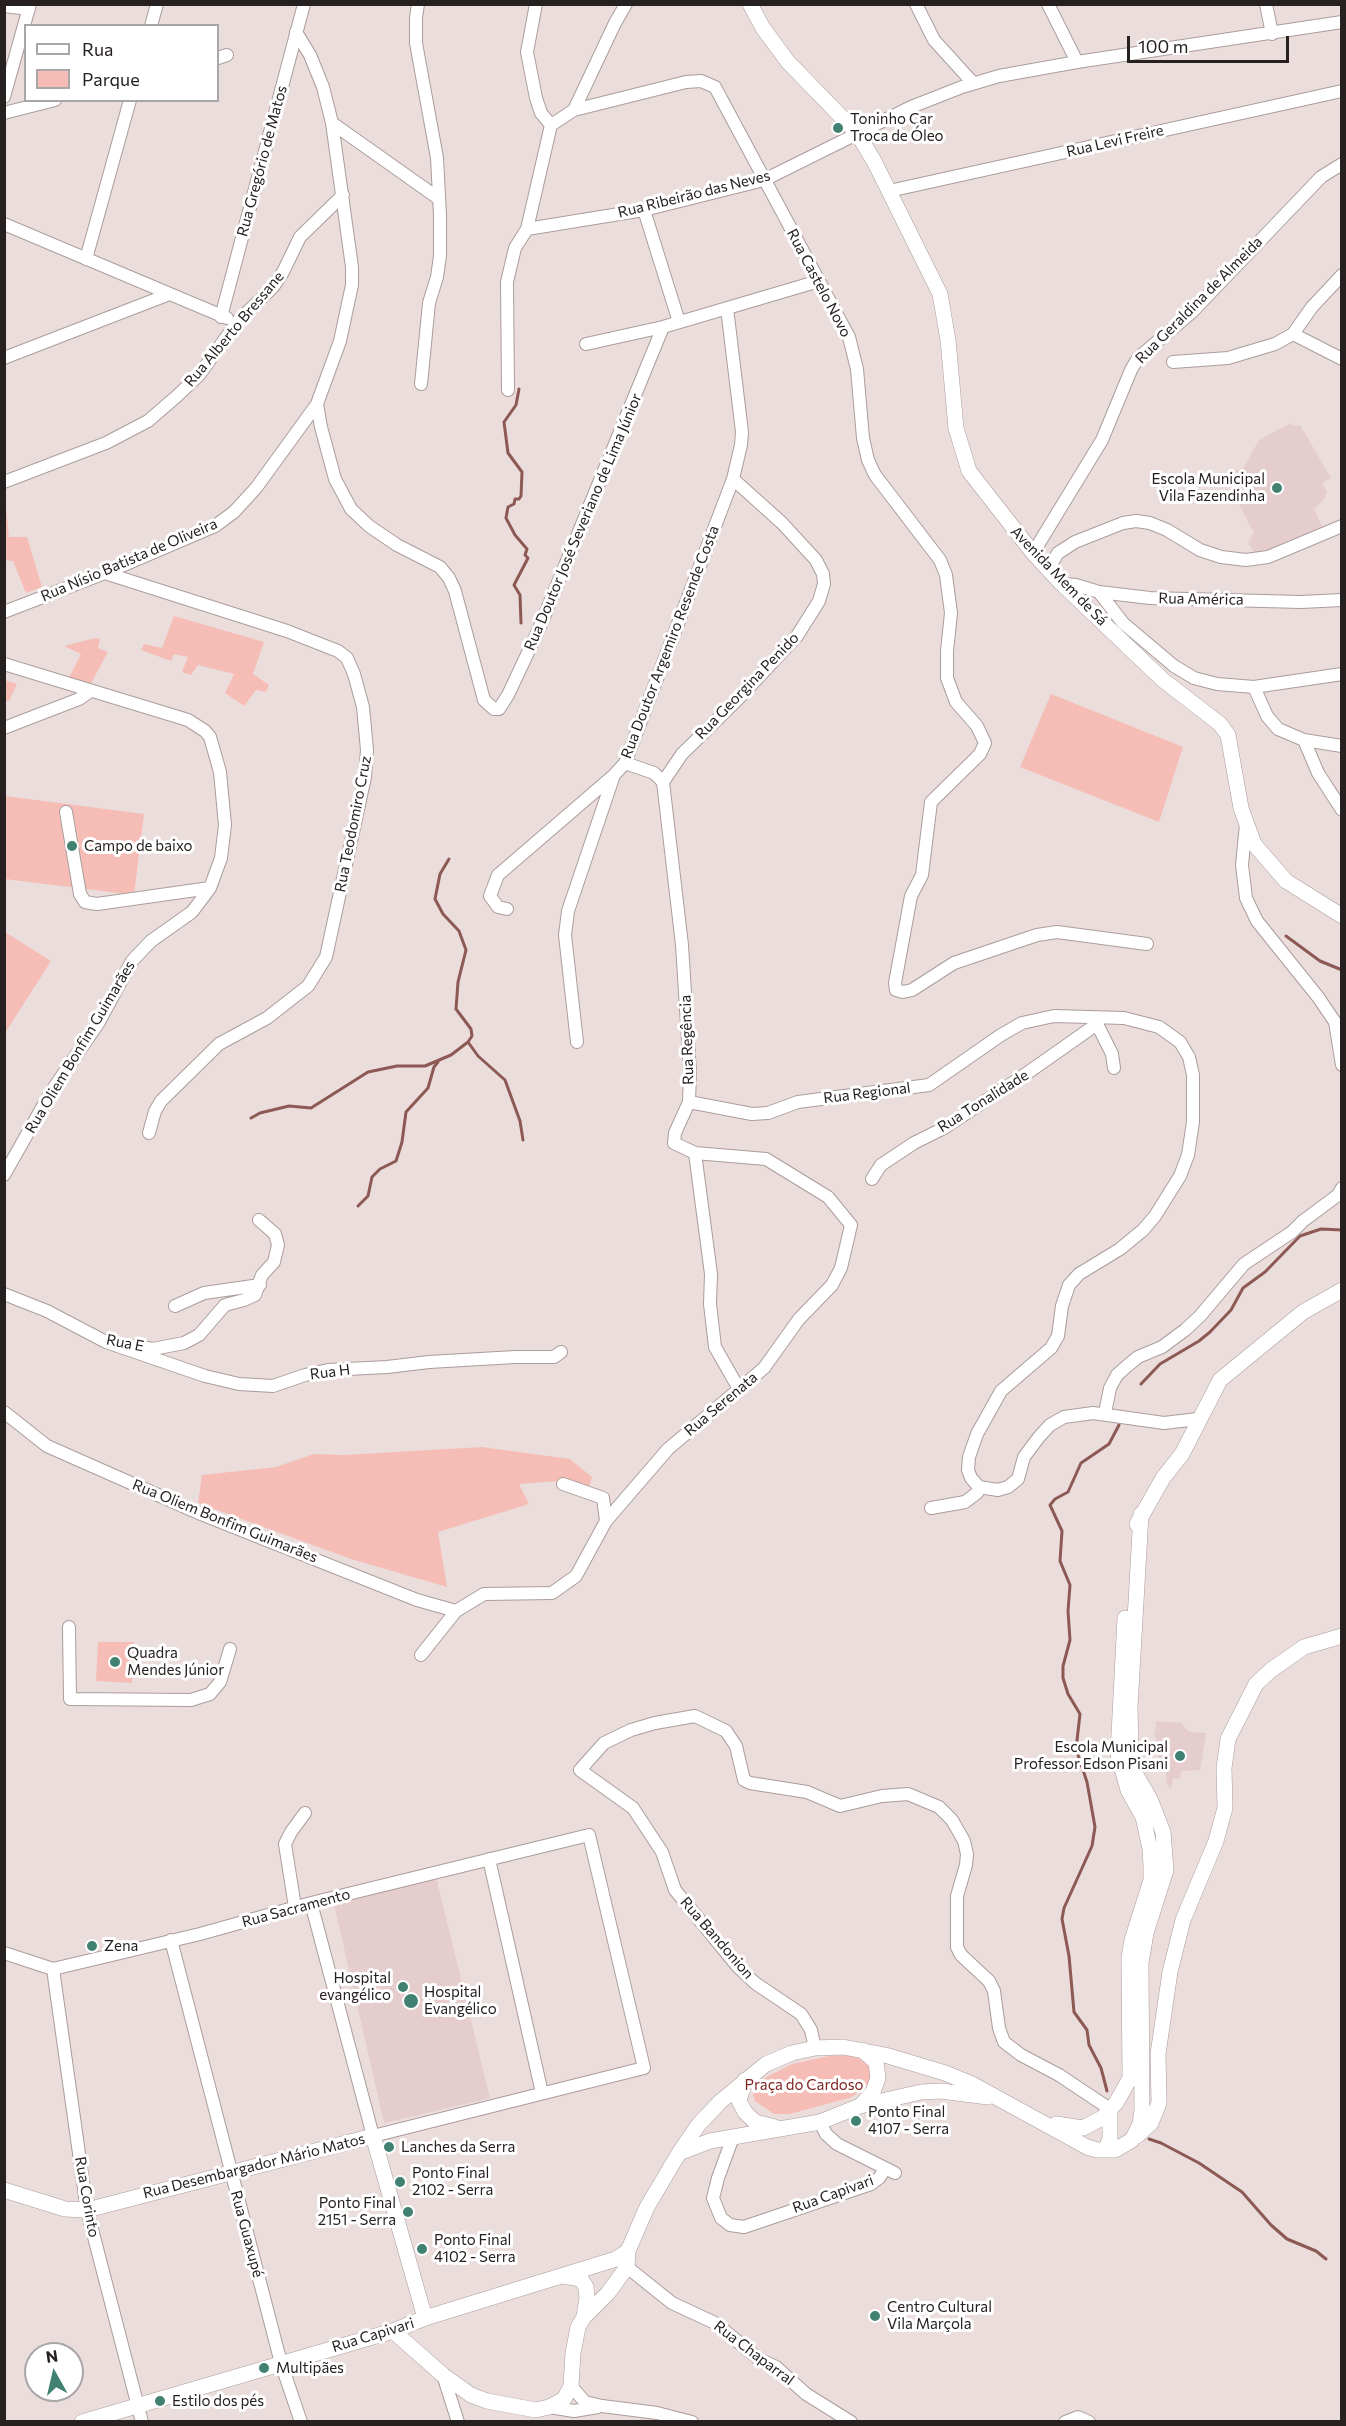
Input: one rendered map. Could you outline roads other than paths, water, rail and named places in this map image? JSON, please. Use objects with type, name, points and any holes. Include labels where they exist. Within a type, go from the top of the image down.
[{"type":"street","points":[[152,24],[157,4]]},
{"type":"street","name":"Rua Gregório de Matos","points":[[221,317],[304,4]]},
{"type":"street","points":[[418,4],[416,43],[437,158],[440,256],[429,303],[421,384]]},
{"type":"street","points":[[536,4],[527,52],[530,75],[541,113],[551,125]]},
{"type":"street","points":[[508,390],[507,282],[515,248],[527,229],[551,125],[574,111],[626,4]]},
{"type":"street","name":"Avenida Mem de Sá","points":[[750,4],[763,28],[788,62],[857,133],[889,191],[940,294],[948,340],[956,428],[969,471],[1048,569],[1163,680],[1220,723],[1228,735],[1246,822],[1242,865],[1246,898],[1257,921],[1318,997],[1335,1022],[1341,1065]]},
{"type":"street","points":[[916,4],[934,40],[973,83]]},
{"type":"street","points":[[1048,4],[1077,62]]},
{"type":"street","points":[[1266,4],[1272,34]]},
{"type":"street","points":[[4,6],[30,7],[25,24]]},
{"type":"street","name":"Rua Ribeirão das Neves","points":[[527,229],[644,210],[764,180],[911,107],[973,83],[1077,62],[1341,22]]},
{"type":"street","points":[[4,97],[24,28]]},
{"type":"street","name":"Rua Nísio Batista de Oliveira","points":[[4,612],[105,573],[215,526],[234,512],[256,488],[317,404],[340,340],[352,285],[352,267],[332,123],[323,87],[310,56],[296,32]]},
{"type":"street","name":"Rua Castelo Novo","points":[[574,111],[686,82],[709,83],[715,87],[819,281],[853,350],[863,438],[868,460],[875,475],[940,560],[946,575],[951,613],[946,678],[956,702],[984,737],[983,747],[980,754],[931,802],[922,875],[911,896],[895,983],[896,990],[903,992],[912,990],[954,963],[1037,935],[1057,932],[1147,944]]},
{"type":"street","name":"Rua Levi Freire","points":[[889,191],[1341,91]]},
{"type":"street","points":[[4,113],[48,102]]},
{"type":"street","points":[[86,259],[129,102]]},
{"type":"street","points":[[332,123],[438,198]]},
{"type":"street","name":"Rua Geraldina de Almeida","points":[[1033,553],[1102,440],[1138,358],[1192,312],[1321,177],[1341,164]]},
{"type":"street","name":"Rua Alberto Bressane","points":[[4,482],[106,443],[148,421],[199,375],[238,321],[273,287],[300,237],[343,195]]},
{"type":"street","points":[[644,210],[679,322]]},
{"type":"street","points":[[4,224],[221,317],[238,321]]},
{"type":"street","points":[[1173,362],[1228,358],[1275,344],[1293,334],[1312,307],[1341,274]]},
{"type":"street","points":[[586,344],[663,327],[819,281]]},
{"type":"street","points":[[4,358],[167,294]]},
{"type":"street","name":"Rua Doutor Argemiro Resende Costa","points":[[577,1042],[565,935],[568,911],[614,775],[625,763],[733,479],[741,446],[742,432],[727,308]]},
{"type":"street","name":"Rua Doutor José Severiano de Lima Júnior","points":[[317,404],[335,479],[351,509],[369,526],[397,545],[440,567],[449,578],[455,591],[484,700],[494,709],[499,709],[540,629],[663,327]]},
{"type":"street","points":[[1293,334],[1341,359]]},
{"type":"street","name":"Rua Georgina Penido","points":[[663,782],[682,754],[739,699],[797,636],[819,601],[824,584],[816,560],[782,523],[733,479]]},
{"type":"street","points":[[1048,569],[1059,553],[1075,542],[1123,523],[1136,521],[1150,523],[1167,530],[1210,553],[1246,560],[1268,557],[1341,526]]},
{"type":"street","name":"Rua Teodomiro Cruz","points":[[105,573],[287,631],[338,651],[347,658],[354,674],[363,707],[368,750],[365,777],[326,957],[309,986],[267,1018],[219,1044],[169,1093],[155,1111],[149,1133]]},
{"type":"street","name":"Rua América","points":[[1063,584],[1076,585],[1099,592],[1150,598],[1301,602],[1341,600]]},
{"type":"street","points":[[1099,592],[1123,624],[1174,666],[1194,678],[1217,684],[1254,687],[1341,674]]},
{"type":"street","points":[[4,664],[89,692]]},
{"type":"street","points":[[1254,687],[1267,716],[1278,729],[1304,740],[1341,746]]},
{"type":"street","points":[[4,728],[79,699],[89,692]]},
{"type":"street","name":"Rua Oliem Bonfim Guimarães","points":[[4,1175],[51,1092],[99,1022],[132,961],[151,941],[192,912],[210,888],[221,858],[225,825],[220,772],[210,736],[205,730],[188,720],[89,692]]},
{"type":"street","points":[[1304,740],[1318,773],[1341,810]]},
{"type":"street","points":[[625,763],[654,773],[663,782]]},
{"type":"street","points":[[507,909],[498,907],[490,896],[498,875],[614,775]]},
{"type":"street","name":"Rua Regência","points":[[663,782],[684,972],[690,1072],[689,1102],[675,1133],[674,1143],[695,1153]]},
{"type":"street","points":[[66,812],[80,894],[85,902],[97,904],[210,888]]},
{"type":"street","points":[[1246,822],[1254,844],[1286,881],[1341,916]]},
{"type":"street","name":"Rua Regional","points":[[689,1102],[752,1114],[768,1113],[798,1102],[928,1085],[1022,1023],[1054,1016],[1098,1020],[1124,1018],[1160,1027],[1180,1042],[1189,1057],[1193,1075],[1193,1122],[1188,1155],[1174,1189],[1143,1230],[1120,1249],[1079,1274],[1069,1285],[1062,1306],[1058,1336],[1051,1348],[1001,1391],[977,1434],[969,1457],[968,1470],[971,1478],[979,1487]]},
{"type":"street","points":[[1098,1020],[1113,1054],[1114,1068]]},
{"type":"street","name":"Rua Tonalidade","points":[[872,1179],[881,1165],[914,1143],[944,1128],[1023,1076],[1098,1020]]},
{"type":"street","points":[[695,1153],[711,1274],[710,1304],[715,1347],[739,1389]]},
{"type":"street","name":"Rua Serenata","points":[[456,1611],[484,1594],[542,1594],[561,1589],[576,1576],[606,1521],[668,1449],[764,1368],[799,1320],[832,1285],[841,1268],[851,1225],[828,1197],[766,1159],[695,1153]]},
{"type":"street","points":[[1105,1413],[1110,1388],[1117,1375],[1127,1365],[1138,1357],[1162,1347],[1185,1330],[1200,1316],[1244,1264],[1292,1232],[1338,1195],[1341,1188]]},
{"type":"street","name":"Rua E","points":[[4,1294],[47,1311],[106,1342],[153,1349],[184,1342],[199,1335],[225,1305],[244,1300],[255,1294],[262,1275],[274,1262],[278,1245],[275,1234],[259,1220]]},
{"type":"street","points":[[175,1306],[204,1293],[260,1284]]},
{"type":"street","points":[[1132,2140],[1140,2124],[1129,1958],[1132,1940],[1151,1880],[1151,1868],[1150,1849],[1143,1817],[1128,1790],[1118,1754],[1121,1665],[1134,1544],[1141,1515],[1163,1478],[1182,1454],[1220,1380],[1303,1312],[1341,1290]]},
{"type":"street","name":"Rua H","points":[[106,1342],[205,1376],[239,1384],[273,1386],[328,1370],[429,1362],[554,1357],[561,1352]]},
{"type":"street","name":"Rua Oliem Bonfim Guimarães","points":[[4,1413],[46,1446],[207,1516],[417,1600],[456,1611]]},
{"type":"street","points":[[931,1508],[965,1502],[977,1492],[979,1487],[998,1490],[1008,1487],[1018,1479],[1024,1457],[1039,1437],[1057,1421],[1079,1413],[1105,1413],[1164,1424],[1198,1419]]},
{"type":"street","points":[[563,1484],[603,1498],[606,1521]]},
{"type":"street","points":[[421,1655],[456,1611]]},
{"type":"street","points":[[69,1627],[70,1699],[191,1700],[210,1694],[220,1682],[230,1649]]},
{"type":"street","points":[[393,2331],[443,2375],[471,2394],[487,2401],[536,2410],[549,2407],[564,2399],[571,2386],[573,2353],[578,2327],[584,2317],[608,2292],[627,2259],[647,2207],[679,2152],[699,2124],[721,2101],[766,2064],[792,2053],[815,2048],[843,2047],[885,2055],[945,2073],[972,2084],[1026,2113],[1081,2135],[1097,2150],[1115,2150],[1132,2140],[1151,2123],[1159,2103],[1158,2064],[1163,2011],[1180,1929],[1216,1841],[1225,1809],[1224,1768],[1228,1739],[1256,1684],[1271,1670],[1304,1647],[1341,1636]]},
{"type":"street","name":"Rua Bandonion","points":[[815,2048],[811,2030],[801,2014],[755,1983],[738,1967],[675,1890],[662,1852],[633,1808],[580,1770],[604,1743],[631,1730],[695,1716],[726,1731],[736,1746],[744,1780],[750,1783],[807,1792],[840,1806],[882,1796],[908,1794],[939,1807],[952,1820],[964,1841],[966,1854],[966,1865],[957,1896],[957,1947],[961,1955],[989,1981],[994,1992],[999,2028],[1004,2042],[1022,2055],[1113,2106]]},
{"type":"street","points":[[295,1907],[285,1844],[305,1813]]},
{"type":"street","name":"Rua Sacramento","points":[[53,1969],[589,1835],[644,2068]]},
{"type":"street","points":[[489,1859],[543,2093]]},
{"type":"street","points":[[311,1903],[373,2136],[425,2318]]},
{"type":"street","name":"Rua Guaxupé","points":[[171,1940],[281,2363],[300,2421]]},
{"type":"street","points":[[4,1953],[53,1969]]},
{"type":"street","name":"Rua Corinto","points":[[53,1969],[87,2210],[142,2421]]},
{"type":"street","points":[[860,2106],[873,2092],[878,2078],[876,2062],[862,2050]]},
{"type":"street","points":[[1138,2082],[1150,2084],[1158,2064]]},
{"type":"street","name":"Rua Desembargador Mário Matos","points":[[4,2190],[65,2209],[87,2210],[644,2068]]},
{"type":"street","points":[[745,2080],[740,2101],[745,2112],[755,2122],[780,2129]]},
{"type":"street","points":[[1081,2135],[1102,2118],[1138,2082]]},
{"type":"street","points":[[679,2152],[710,2141],[820,2122],[860,2106],[921,2092],[941,2091],[996,2098]]},
{"type":"street","points":[[1105,2150],[1110,2139],[1113,2106]]},
{"type":"street","name":"Rua Capivari","points":[[733,2137],[713,2198],[720,2218],[730,2224],[744,2227],[871,2184],[890,2171],[837,2144],[826,2134],[820,2122]]},
{"type":"street","name":"Rua Capivari","points":[[82,2421],[393,2331],[425,2318],[557,2276],[616,2259],[627,2259]]},
{"type":"street","name":"Rua Chaparral","points":[[627,2259],[672,2303],[716,2322],[759,2359],[776,2367],[806,2394],[851,2421]]},
{"type":"street","points":[[557,2276],[572,2276],[586,2287],[588,2298],[584,2317]]},
{"type":"street","points":[[443,2375],[458,2421]]},
{"type":"street","points":[[571,2386],[585,2402],[692,2421]]},
{"type":"street","points":[[454,2409],[463,2397],[471,2394]]},
{"type":"street","points":[[549,2407],[574,2410],[602,2406]]},
{"type":"street","points":[[1065,2421],[1078,2418],[1089,2421]]},
{"type":"waterway","points":[[519,389],[516,405],[504,422],[508,453],[522,472],[521,496],[508,507],[506,518],[515,535],[527,549],[525,555],[528,558],[514,585],[520,595],[521,623]]},
{"type":"waterway","points":[[251,1118],[260,1113],[289,1106],[311,1108],[368,1072],[397,1066],[425,1066],[451,1055],[468,1042],[472,1036],[471,1029],[456,1009],[458,982],[466,950],[459,931],[443,914],[435,899],[440,874],[449,859]]},
{"type":"waterway","points":[[1286,936],[1320,961],[1342,970]]},
{"type":"waterway","points":[[468,1042],[478,1056],[505,1080],[520,1121],[523,1140]]},
{"type":"waterway","points":[[358,1206],[368,1196],[372,1177],[380,1169],[396,1161],[402,1142],[406,1112],[428,1088],[434,1067],[438,1062]]},
{"type":"waterway","points":[[1141,1384],[1160,1364],[1210,1332],[1231,1310],[1243,1288],[1265,1272],[1300,1236],[1321,1229],[1342,1230]]},
{"type":"waterway","points":[[1107,2091],[1101,2068],[1089,2045],[1087,2030],[1074,2012],[1069,1956],[1062,1919],[1064,1908],[1092,1846],[1095,1827],[1087,1782],[1076,1749],[1080,1714],[1068,1694],[1063,1678],[1063,1666],[1070,1640],[1068,1611],[1070,1585],[1060,1561],[1062,1531],[1050,1505],[1055,1499],[1068,1492],[1081,1463],[1109,1444],[1119,1425]]},
{"type":"waterway","points":[[1149,2139],[1199,2163],[1242,2192],[1271,2225],[1287,2239],[1316,2251],[1326,2259]]},
{"type":"place","name":"Toninho Car Troca de Óleo","points":[[838,128]]},
{"type":"place","name":"Escola Municipal Vila Fazendinha","points":[[1277,488]]},
{"type":"place","name":"Campo de baixo","points":[[72,846]]},
{"type":"place","name":"Quadra Mendes Júnior","points":[[115,1662]]},
{"type":"place","name":"Escola Municipal Professor Edson Pisani","points":[[1180,1756]]},
{"type":"place","name":"Zena","points":[[92,1946]]},
{"type":"place","name":"Hospital evangélico","points":[[403,1987]]},
{"type":"place","name":"Hospital Evangélico","points":[[411,2001]]},
{"type":"place","name":"Ponto Final 4107 - Serra","points":[[856,2121]]},
{"type":"place","name":"Lanches da Serra","points":[[389,2147]]},
{"type":"place","name":"Ponto Final 2102 - Serra","points":[[400,2182]]},
{"type":"place","name":"Ponto Final 2151 - Serra","points":[[408,2212]]},
{"type":"place","name":"Ponto Final 4102 - Serra","points":[[422,2249]]},
{"type":"place","name":"Centro Cultural Vila Marçola","points":[[875,2316]]},
{"type":"place","name":"Multipães","points":[[264,2368]]},
{"type":"place","name":"Estilo dos pés","points":[[160,2401]]},
{"type":"park label","name":"Praça do Cardoso","points":[[804,2085]]}]
